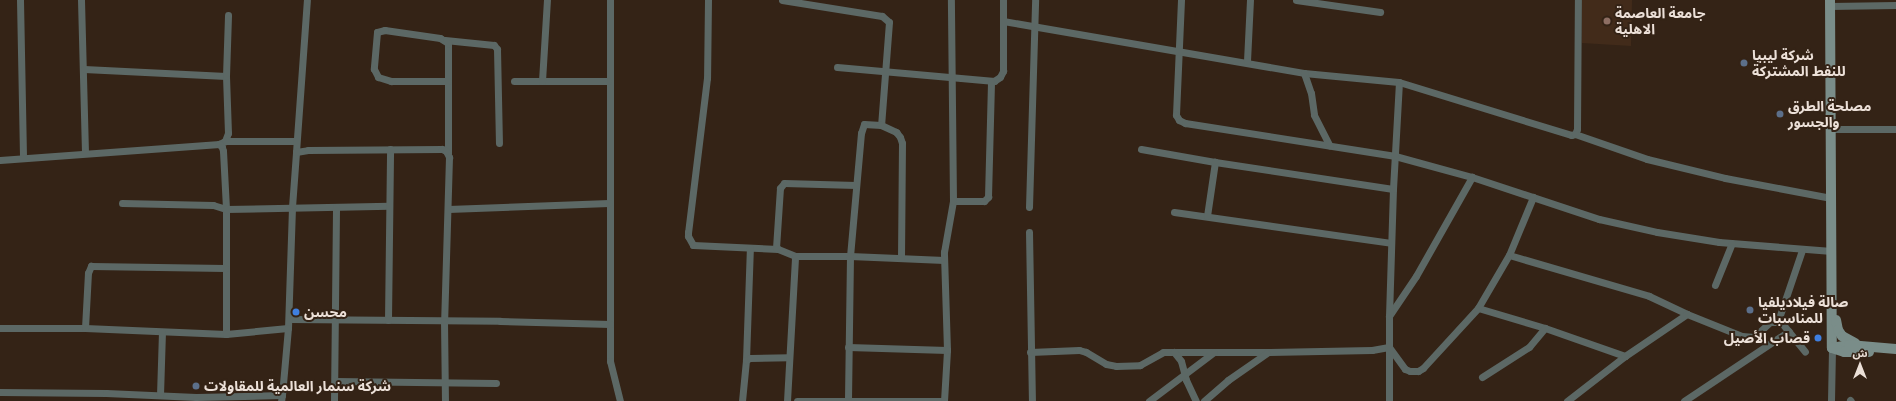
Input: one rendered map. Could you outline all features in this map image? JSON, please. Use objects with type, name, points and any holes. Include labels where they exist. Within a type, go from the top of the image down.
[{"type":"street","points":[[20,0],[23,158]]},
{"type":"street","points":[[82,0],[85,153]]},
{"type":"street","points":[[0,392],[141,398],[160,395],[196,399],[282,398],[289,319],[292,207],[296,141],[307,0]]},
{"type":"street","points":[[542,81],[547,0]]},
{"type":"street","points":[[610,0],[608,81],[610,362],[620,401]]},
{"type":"street","points":[[708,0],[707,78],[688,236],[693,245],[776,248],[795,256],[850,256],[944,260]]},
{"type":"street","points":[[782,0],[807,2],[887,18],[889,26],[884,71],[881,125]]},
{"type":"street","points":[[797,401],[944,401],[947,350],[944,260],[945,243],[953,201],[950,0]]},
{"type":"street","points":[[837,67],[991,82],[997,80],[1003,71],[1003,0]]},
{"type":"street","points":[[1029,207],[1035,0]]},
{"type":"street","points":[[1181,0],[1176,110],[1179,120],[1185,123],[1395,156],[1472,177],[1607,220],[1657,232],[1732,243],[1802,250],[1832,251]]},
{"type":"street","points":[[1247,62],[1250,0]]},
{"type":"street","points":[[1296,0],[1380,12]]},
{"type":"street","points":[[1574,134],[1577,121],[1578,0]]},
{"type":"street","points":[[1831,401],[1832,251],[1830,3],[1896,5]]},
{"type":"street","points":[[226,334],[226,209],[222,142],[228,133],[226,76],[228,15]]},
{"type":"street","points":[[1003,21],[1304,73],[1399,82],[1566,135],[1574,134],[1647,159],[1726,178],[1831,198]]},
{"type":"street","points":[[448,81],[382,80],[374,73],[375,36],[377,32],[381,30],[445,40],[494,45],[497,49],[499,143]]},
{"type":"street","points":[[445,40],[448,46],[448,209],[444,320],[446,382],[445,401]]},
{"type":"street","points":[[84,69],[226,76]]},
{"type":"street","points":[[1304,73],[1311,93],[1314,115],[1329,145]]},
{"type":"street","points":[[514,80],[608,81]]},
{"type":"street","points":[[953,201],[984,202],[988,197],[991,82]]},
{"type":"street","points":[[1389,401],[1388,316],[1399,82]]},
{"type":"street","points":[[848,401],[850,256],[862,128],[864,124],[881,125],[896,132],[902,143],[901,258]]},
{"type":"street","points":[[1830,129],[1896,129]]},
{"type":"street","points":[[0,160],[222,142],[296,141]]},
{"type":"street","points":[[388,320],[390,149]]},
{"type":"street","points":[[296,152],[308,150],[442,149],[448,153]]},
{"type":"street","points":[[1141,149],[1215,162],[1393,189]]},
{"type":"street","points":[[1207,216],[1215,162]]},
{"type":"street","points":[[1388,316],[1416,276],[1472,177]]},
{"type":"street","points":[[776,248],[780,188],[784,183],[856,185]]},
{"type":"street","points":[[1389,347],[1405,369],[1410,371],[1418,371],[1423,368],[1478,308],[1509,254],[1533,197]]},
{"type":"street","points":[[122,203],[213,205],[226,209],[389,206]]},
{"type":"street","points":[[448,209],[609,203]]},
{"type":"street","points":[[334,401],[336,207]]},
{"type":"street","points":[[1174,212],[1391,243]]},
{"type":"street","points":[[1029,232],[1032,401]]},
{"type":"street","points":[[1715,285],[1732,243]]},
{"type":"street","points":[[742,401],[746,360],[750,248]]},
{"type":"street","points":[[1778,321],[1802,250]]},
{"type":"street","points":[[1509,254],[1649,296],[1687,314],[1746,337],[1754,337],[1770,322],[1782,322],[1805,352]]},
{"type":"street","points":[[787,401],[795,256]]},
{"type":"street","points":[[85,328],[88,273],[92,266],[225,268]]},
{"type":"street","points":[[1832,301],[1840,334],[1844,338],[1860,346]]},
{"type":"street","points":[[1478,308],[1545,328],[1625,356]]},
{"type":"street","points":[[1567,401],[1625,356],[1687,314]]},
{"type":"street","points":[[289,319],[444,320],[610,324]]},
{"type":"street","points":[[0,328],[85,328],[226,334],[288,328]]},
{"type":"street","points":[[1482,377],[1529,347],[1545,328]]},
{"type":"street","points":[[1684,401],[1788,331]]},
{"type":"street","points":[[160,395],[162,332]]},
{"type":"street","points":[[1832,348],[1845,345],[1896,350]]},
{"type":"street","points":[[848,347],[947,350]]},
{"type":"street","points":[[1030,352],[1079,350],[1086,352],[1106,364],[1116,366],[1140,365],[1159,353],[1372,350],[1389,347]]},
{"type":"street","points":[[1832,348],[1849,352],[1896,350]]},
{"type":"street","points":[[1174,352],[1181,362],[1184,374],[1196,401]]},
{"type":"street","points":[[1149,401],[1214,352]]},
{"type":"street","points":[[1204,401],[1228,380],[1267,352]]},
{"type":"street","points":[[746,360],[750,358],[789,357]]},
{"type":"street","points":[[335,381],[496,383]]},
{"type":"shaded area","name":"جامعة العاصمة الاهلية","points":[[1582,0],[1632,0],[1631,46],[1582,43]]},
{"type":"place","name":"جامعة العاصمة الاهلية","points":[[1607,21]]},
{"type":"place","name":"شركة ليبيا للنفط المشتركة","points":[[1744,63]]},
{"type":"place","name":"مصلحة الطرق والجسور","points":[[1780,114]]},
{"type":"place","name":"صالة فيلاديلفيا للمناسبات","points":[[1750,310]]},
{"type":"place","name":"محسن","points":[[296,312]]},
{"type":"place","name":"قصاب الأصيل","points":[[1818,338]]},
{"type":"place","name":"شركة سنمار العالمية للمقاولات","points":[[196,386]]}]
